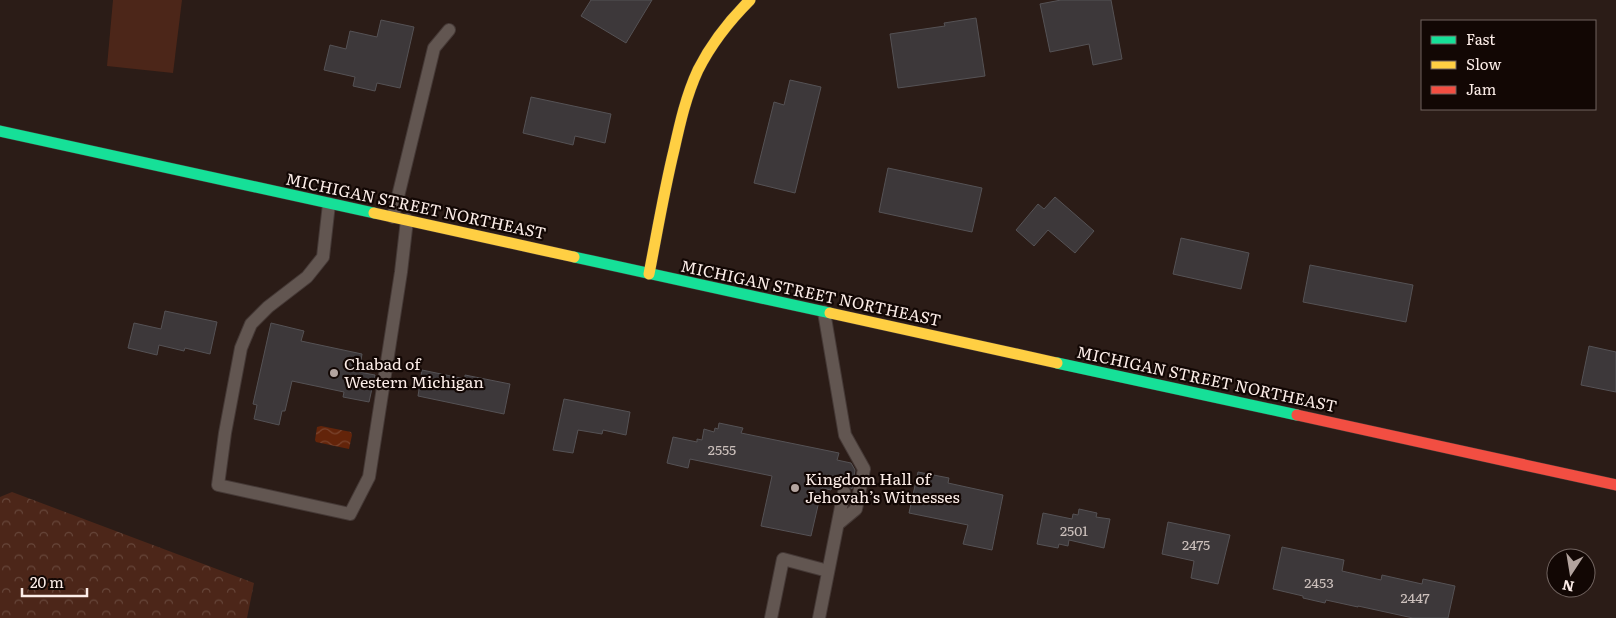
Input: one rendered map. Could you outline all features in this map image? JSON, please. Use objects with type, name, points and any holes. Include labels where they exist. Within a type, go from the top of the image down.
[{"type":"main road","points":[[649,274],[668,176],[687,98],[699,69],[715,40],[750,0]]},
{"type":"main road","name":"MICHIGAN STREET NORTHEAST","points":[[0,131],[1616,485]]},
{"type":"lane","points":[[393,217],[434,48],[449,30]]},
{"type":"lane","points":[[330,204],[323,257],[307,277],[251,324],[241,348],[225,433],[218,485],[350,514],[369,477],[402,272],[407,220]]},
{"type":"lane","points":[[824,312],[845,435],[864,469],[856,509],[838,524]]},
{"type":"lane","points":[[819,618],[844,492]]},
{"type":"lane","points":[[771,618],[783,559],[828,572]]},
{"type":"green space","points":[[113,0],[182,0],[173,73],[107,66]]},
{"type":"green space","points":[[12,492],[254,583],[247,618],[0,618],[0,497]]},
{"type":"water","points":[[321,426],[351,432],[349,449],[316,442],[317,427]]},
{"type":"building","points":[[591,0],[652,0],[626,43],[581,16]]},
{"type":"building","points":[[1061,0],[1111,0],[1122,59],[1093,65],[1089,44],[1050,52],[1040,4]]},
{"type":"building","points":[[976,18],[985,76],[898,88],[890,34],[945,26],[944,23]]},
{"type":"building","points":[[381,20],[414,27],[400,88],[377,83],[375,91],[353,86],[355,77],[324,70],[330,45],[346,49],[350,31],[377,37]]},
{"type":"building","points":[[790,80],[821,87],[795,193],[754,183],[774,102],[784,105]]},
{"type":"building","points":[[531,97],[611,114],[605,143],[575,136],[573,145],[523,133]]},
{"type":"building","points":[[888,168],[982,188],[972,232],[879,212]]},
{"type":"building","points":[[1055,197],[1094,231],[1075,253],[1048,230],[1034,246],[1016,230],[1038,204],[1044,209]]},
{"type":"building","points":[[1181,238],[1249,253],[1241,289],[1173,274]]},
{"type":"building","points":[[1310,265],[1413,285],[1406,322],[1303,302]]},
{"type":"building","points":[[165,311],[217,322],[210,354],[185,348],[184,351],[159,345],[157,355],[128,348],[134,323],[161,329]]},
{"type":"building","points":[[271,323],[304,331],[301,341],[362,354],[359,372],[375,375],[369,402],[343,397],[344,392],[292,381],[285,411],[282,411],[279,425],[254,419],[257,405],[253,404]]},
{"type":"building","points":[[1589,346],[1616,352],[1616,392],[1581,385]]},
{"type":"building","points":[[422,370],[465,379],[465,375],[510,384],[504,414],[418,396]]},
{"type":"building","points":[[564,399],[630,412],[626,435],[603,430],[602,434],[578,430],[573,453],[553,450]]},
{"type":"building","points":[[719,423],[743,428],[741,433],[839,453],[837,460],[851,463],[855,470],[852,489],[845,484],[839,486],[832,484],[831,490],[822,488],[811,536],[761,526],[772,476],[690,459],[688,468],[667,463],[673,437],[697,442],[697,439],[702,440],[704,429],[714,432],[715,428],[718,429]]},
{"type":"building","points":[[918,472],[949,478],[948,483],[1003,495],[992,550],[963,544],[968,525],[909,513]]},
{"type":"building","points":[[1079,509],[1097,513],[1096,517],[1110,519],[1104,548],[1069,540],[1068,546],[1059,544],[1058,548],[1037,544],[1043,513],[1072,519],[1073,514],[1078,515]]},
{"type":"building","points":[[1168,522],[1230,535],[1218,584],[1191,578],[1194,561],[1162,554]]},
{"type":"building","points":[[1282,547],[1344,560],[1342,571],[1381,580],[1382,575],[1422,584],[1423,579],[1455,586],[1448,618],[1413,618],[1326,600],[1325,603],[1273,589]]},
{"type":"traffic: fast","points":[[0,131],[374,213]]},
{"type":"traffic: fast","points":[[574,257],[830,313]]},
{"type":"traffic: fast","points":[[1057,363],[1297,415]]},
{"type":"traffic: slow","points":[[649,274],[670,165],[690,90],[703,60],[735,16],[750,0]]},
{"type":"traffic: slow","points":[[374,213],[574,257]]},
{"type":"traffic: slow","points":[[830,313],[1057,363]]},
{"type":"traffic: jam","points":[[1297,415],[1616,485]]},
{"type":"place","name":"Chabad of Western Michigan","points":[[334,373]]},
{"type":"place","name":"Kingdom Hall of Jehovah’s Witnesses","points":[[795,488]]}]
